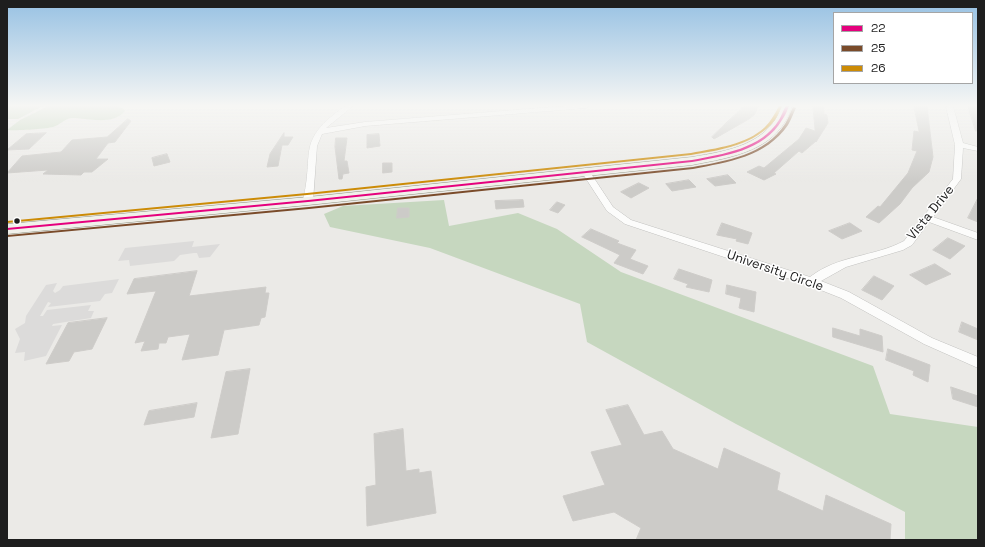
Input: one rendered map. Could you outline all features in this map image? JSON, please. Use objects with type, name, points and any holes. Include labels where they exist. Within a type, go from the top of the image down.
[{"type":"main road","points":[[7,230],[308,201],[692,161],[737,151],[754,144],[771,132]]},
{"type":"street","points":[[308,201],[312,188],[313,145],[319,132]]},
{"type":"street","name":"Vista Drive","points":[[812,282],[820,274],[834,267],[899,248],[908,243],[957,179],[960,164],[959,145],[956,132]]},
{"type":"street","points":[[959,145],[978,148]]},
{"type":"street","name":"University Circle","points":[[585,171],[610,209],[628,222],[812,282],[845,295],[928,341],[978,363]]},
{"type":"street","points":[[928,218],[978,237]]},
{"type":"green space","points":[[444,200],[449,226],[518,213],[557,229],[621,272],[873,366],[890,414],[978,427],[978,540],[905,540],[905,512],[736,424],[587,342],[580,304],[430,248],[330,227],[324,214],[343,206]]},
{"type":"shaded area","points":[[194,241],[192,247],[220,244],[210,257],[199,258],[197,253],[194,253],[180,255],[174,261],[130,266],[129,260],[118,261],[125,248]]},
{"type":"shaded area","points":[[119,279],[112,293],[105,294],[100,301],[48,307],[51,303],[48,302],[40,316],[43,316],[47,310],[91,305],[88,311],[94,311],[91,318],[53,324],[52,326],[62,325],[46,356],[24,361],[25,352],[15,353],[20,339],[15,329],[25,323],[26,316],[46,285],[57,283],[53,291],[55,293],[63,286]]},
{"type":"building","points":[[113,132],[123,132],[115,142],[108,143],[96,159],[108,159],[92,172],[84,172],[81,175],[43,174],[48,170],[7,173],[22,156],[61,152],[72,140],[107,137]]},
{"type":"building","points":[[718,132],[727,132],[714,139],[712,137]]},
{"type":"building","points":[[804,132],[823,132],[816,142],[802,153],[799,151],[774,173],[776,174],[764,180],[747,172],[759,166],[764,168],[799,139]]},
{"type":"building","points":[[914,132],[930,132],[933,157],[929,172],[912,188],[900,204],[879,223],[866,217],[878,206],[880,207],[908,173],[917,151],[912,150]]},
{"type":"building","points":[[46,133],[29,149],[7,150],[26,134]]},
{"type":"building","points":[[284,133],[284,137],[293,137],[288,145],[282,145],[278,166],[267,167],[270,154]]},
{"type":"building","points":[[379,134],[380,146],[367,148],[367,135]]},
{"type":"building","points":[[336,138],[347,138],[344,161],[347,161],[349,173],[343,174],[342,179],[339,179],[335,147]]},
{"type":"building","points":[[167,154],[170,162],[154,166],[152,158]]},
{"type":"building","points":[[383,163],[392,163],[392,172],[383,173]]},
{"type":"building","points":[[728,175],[736,183],[715,186],[707,179]]},
{"type":"building","points":[[689,180],[696,187],[672,191],[666,184]]},
{"type":"building","points":[[639,183],[649,188],[631,198],[621,192]]},
{"type":"building","points":[[978,198],[978,222],[968,218]]},
{"type":"building","points":[[523,200],[524,207],[496,209],[495,201]]},
{"type":"building","points":[[557,202],[565,205],[558,213],[550,210]]},
{"type":"building","points":[[398,208],[409,208],[409,217],[397,218]]},
{"type":"building","points":[[722,223],[752,233],[748,244],[736,241],[737,239],[717,235]]},
{"type":"building","points":[[850,223],[862,231],[842,239],[829,231]]},
{"type":"building","points":[[591,229],[619,241],[617,243],[636,250],[630,259],[648,266],[643,274],[614,263],[620,255],[582,237]]},
{"type":"building","points":[[948,238],[965,246],[950,259],[933,250]]},
{"type":"building","points":[[935,264],[951,274],[926,285],[910,275]]},
{"type":"building","points":[[679,269],[712,280],[709,292],[686,287],[688,284],[674,279]]},
{"type":"building","points":[[197,271],[189,296],[266,287],[265,293],[269,293],[265,317],[261,318],[259,325],[224,330],[218,355],[182,360],[190,334],[168,337],[166,343],[159,343],[158,349],[141,351],[145,341],[135,343],[156,291],[127,294],[134,279]]},
{"type":"building","points":[[874,276],[894,286],[882,300],[862,290]]},
{"type":"building","points":[[727,285],[756,292],[754,312],[739,308],[741,298],[726,294]]},
{"type":"building","points":[[107,318],[92,349],[74,352],[69,361],[46,364],[68,323]]},
{"type":"building","points":[[962,322],[978,329],[978,340],[959,332]]},
{"type":"building","points":[[833,328],[860,336],[860,329],[882,336],[883,352],[833,337]]},
{"type":"building","points":[[888,349],[930,365],[928,382],[913,375],[914,371],[886,360]]},
{"type":"building","points":[[250,369],[238,434],[211,438],[226,372]]},
{"type":"building","points":[[951,387],[978,396],[978,407],[953,399]]},
{"type":"building","points":[[197,403],[194,417],[144,425],[149,411]]},
{"type":"building","points":[[628,405],[644,435],[662,431],[673,449],[718,469],[724,448],[780,473],[777,490],[823,511],[826,495],[891,524],[890,540],[636,540],[641,528],[614,512],[573,521],[563,496],[605,485],[591,452],[622,445],[606,410]]},
{"type":"building","points":[[403,429],[406,471],[419,469],[419,473],[431,471],[436,513],[367,526],[366,487],[376,485],[374,434]]},
{"type":"transit line","name":"26","points":[[7,222],[307,194],[691,154],[730,146],[760,132]]},
{"type":"transit line","name":"22","points":[[7,229],[308,201],[692,161],[736,152],[749,147],[771,132]]},
{"type":"transit line","name":"25","points":[[8,236],[309,208],[693,168],[724,162],[754,152],[767,145],[781,132]]}]
